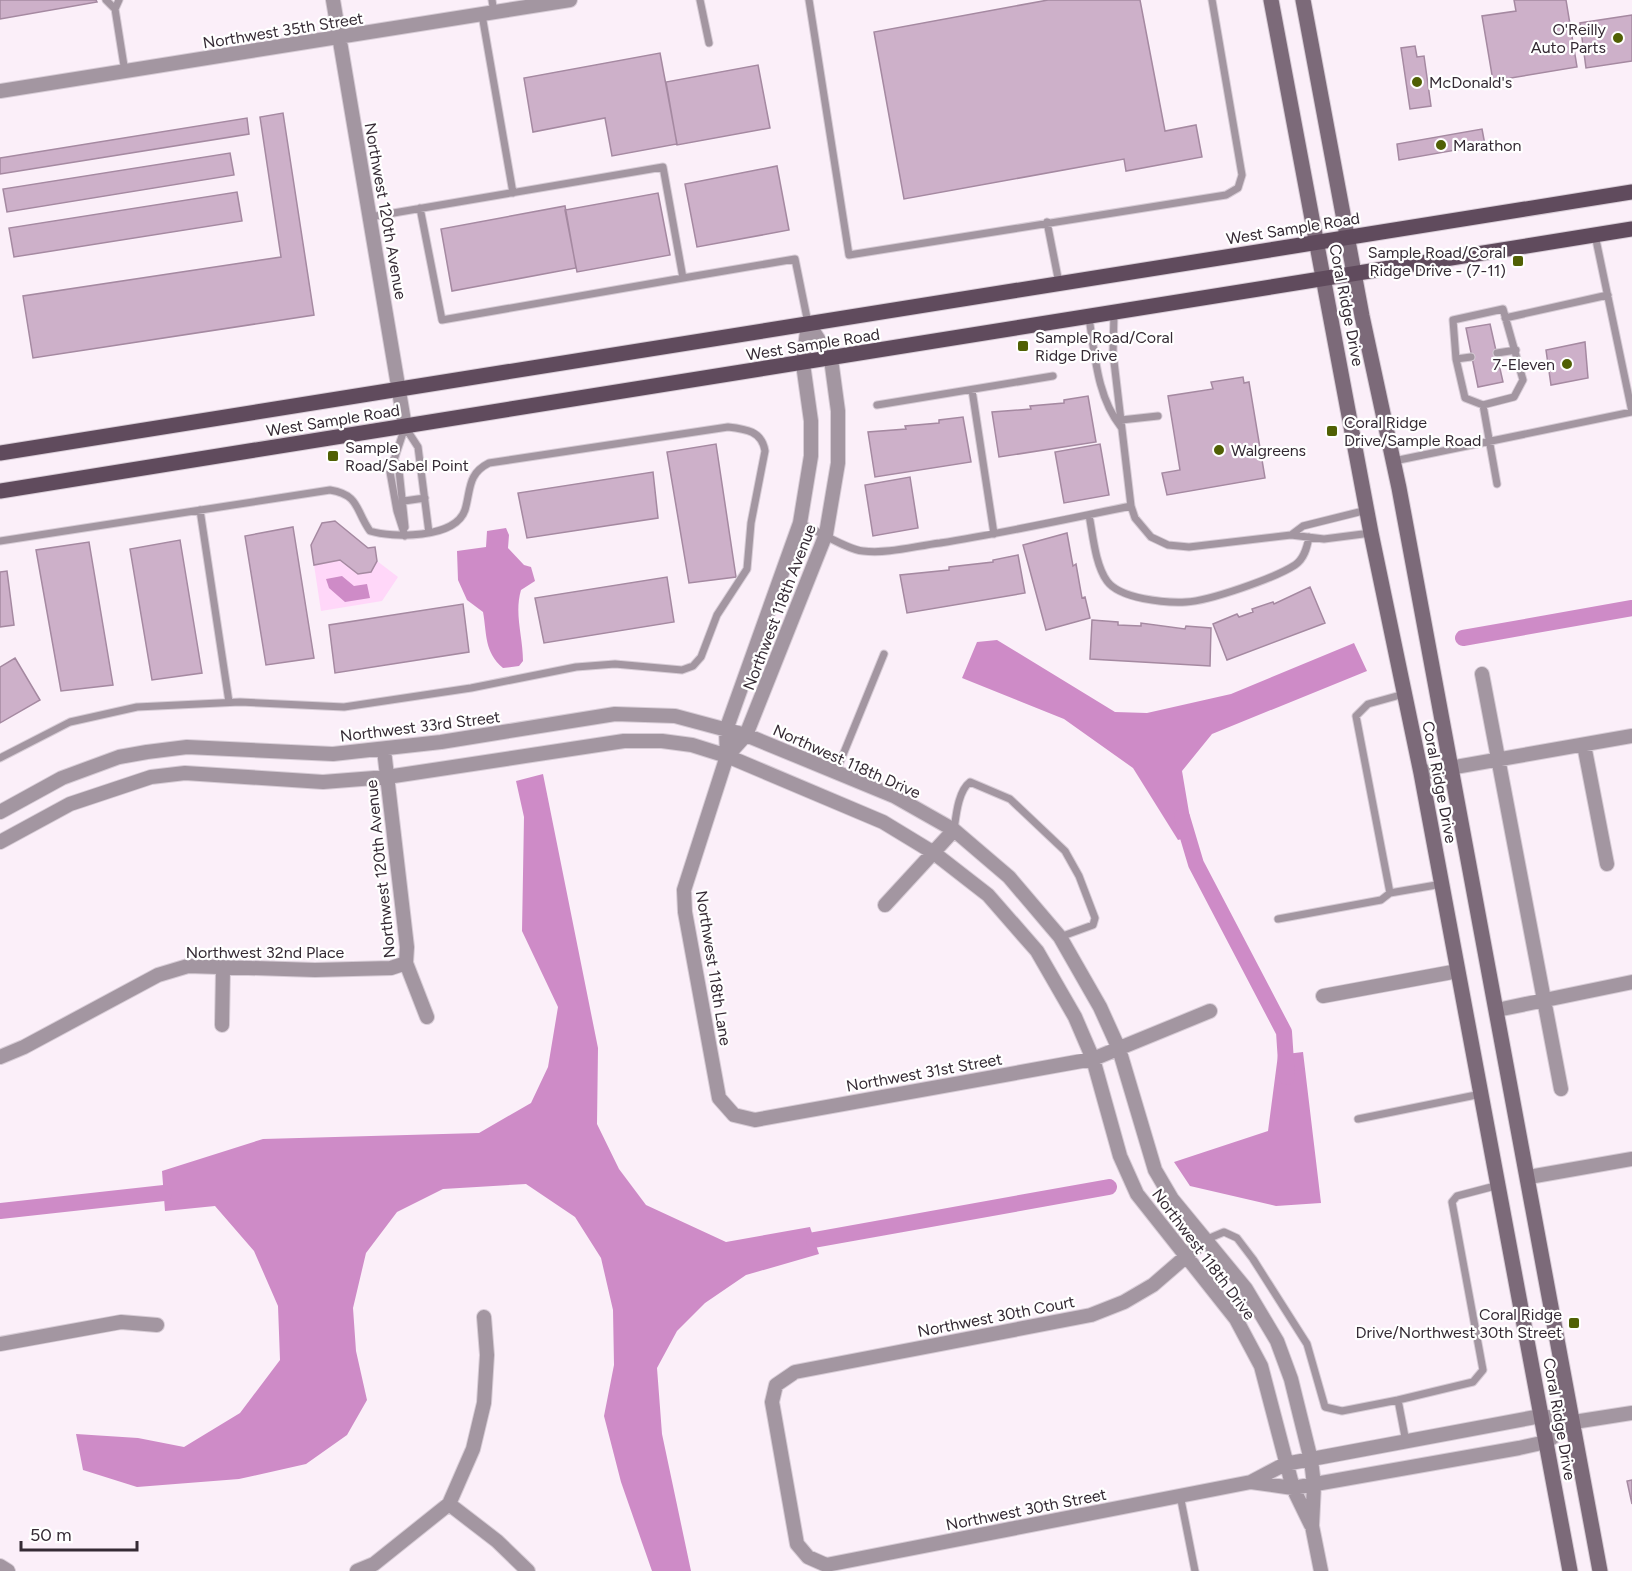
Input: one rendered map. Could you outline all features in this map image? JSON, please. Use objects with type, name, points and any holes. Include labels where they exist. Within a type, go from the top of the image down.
[{"type":"main road","name":"Coral Ridge Drive","points":[[1271,0],[1371,533],[1421,773],[1570,1571]]},
{"type":"main road","name":"Coral Ridge Drive","points":[[1302,0],[1354,274],[1394,461],[1529,1177],[1600,1571]]},
{"type":"main road","name":"West Sample Road","points":[[0,453],[1632,192]]},
{"type":"main road","name":"West Sample Road","points":[[0,491],[803,364],[1632,229]]},
{"type":"street","name":"Northwest 120th Avenue","points":[[333,0],[405,427]]},
{"type":"street","name":"Northwest 35th Street","points":[[0,91],[340,38],[513,5],[570,0]]},
{"type":"street","name":"Northwest 118th Avenue","points":[[727,756],[746,735],[826,534],[838,463],[838,411],[831,359],[808,323]]},
{"type":"street","name":"Northwest 118th Avenue","points":[[727,756],[726,730],[800,523],[811,456],[811,421],[803,364],[808,323]]},
{"type":"street","points":[[1482,674],[1496,760],[1561,1089]]},
{"type":"street","name":"Northwest 33rd Street","points":[[0,812],[62,778],[118,756],[187,747],[333,754],[384,750],[615,714],[675,716],[746,735]]},
{"type":"street","name":"Northwest 118th Drive","points":[[746,735],[894,796],[954,831],[1009,877],[1060,938],[1100,1007],[1119,1049],[1155,1170],[1172,1199],[1246,1289],[1277,1341],[1291,1379],[1311,1460],[1314,1485],[1312,1526],[1321,1571]]},
{"type":"street","points":[[1421,773],[1632,736]]},
{"type":"street","points":[[0,842],[70,804],[152,777],[185,773],[323,782],[387,777],[624,741],[672,742],[727,756]]},
{"type":"street","points":[[1584,745],[1607,864]]},
{"type":"street","name":"Northwest 120th Avenue","points":[[384,750],[407,947],[406,963],[427,1017]]},
{"type":"street","points":[[147,752],[152,777]]},
{"type":"street","name":"Northwest 118th Drive","points":[[727,756],[883,822],[934,853],[988,895],[1037,951],[1075,1017],[1093,1059],[1120,1156],[1137,1194],[1236,1319],[1261,1366],[1285,1464],[1293,1488],[1312,1526]]},
{"type":"street","name":"Northwest 118th Lane","points":[[727,756],[684,890],[685,912],[719,1098],[734,1115]]},
{"type":"street","points":[[885,905],[954,831]]},
{"type":"street","name":"Northwest 32nd Place","points":[[0,1057],[24,1047],[158,975],[188,966],[223,969],[391,968],[406,963]]},
{"type":"street","points":[[222,1025],[223,969]]},
{"type":"street","points":[[1323,996],[1458,971]]},
{"type":"street","points":[[1497,1010],[1632,982]]},
{"type":"street","name":"Northwest 31st Street","points":[[734,1115],[755,1120],[1093,1059],[1210,1011]]},
{"type":"street","points":[[1529,1177],[1632,1159]]},
{"type":"street","name":"Northwest 30th Court","points":[[808,1557],[797,1544],[772,1402],[776,1385],[795,1372],[1091,1314],[1124,1302],[1153,1285],[1205,1240]]},
{"type":"street","points":[[357,1571],[374,1564],[448,1504],[473,1449],[484,1402],[487,1356],[484,1317]]},
{"type":"street","points":[[0,1344],[121,1322],[157,1325]]},
{"type":"street","name":"Northwest 30th Street","points":[[808,1557],[826,1565],[1251,1482],[1285,1464],[1541,1416],[1574,1422],[1632,1413]]},
{"type":"street","name":"Northwest 30th Street","points":[[1251,1482],[1293,1488],[1546,1442],[1574,1422]]},
{"type":"street","points":[[448,1504],[497,1541],[528,1571]]},
{"type":"street","points":[[0,1566],[8,1571]]},
{"type":"lane","points":[[106,0],[114,9],[125,72]]},
{"type":"lane","points":[[114,9],[119,0]]},
{"type":"lane","points":[[700,0],[710,42]]},
{"type":"lane","points":[[809,0],[849,255],[1226,195],[1238,188],[1242,175],[1212,0]]},
{"type":"lane","points":[[489,9],[513,193]]},
{"type":"lane","points":[[370,217],[663,167],[683,278]]},
{"type":"lane","points":[[420,208],[442,320],[795,259],[808,323]]},
{"type":"lane","points":[[1047,222],[1059,283]]},
{"type":"lane","points":[[1394,461],[1632,412],[1595,236]]},
{"type":"lane","points":[[1505,318],[1608,295]]},
{"type":"lane","points":[[1503,309],[1505,318],[1523,380],[1514,397],[1484,405],[1465,398],[1456,358],[1453,320],[1503,309]]},
{"type":"lane","points":[[1114,314],[1113,353],[1131,506],[1135,518],[1151,537],[1168,545],[1189,547],[1291,535],[1324,539],[1371,533]]},
{"type":"lane","points":[[1089,318],[1101,387],[1111,414],[1121,424]]},
{"type":"lane","points":[[1497,353],[1516,350]]},
{"type":"lane","points":[[1456,358],[1471,357]]},
{"type":"lane","points":[[877,405],[1053,376]]},
{"type":"lane","points":[[972,390],[993,534]]},
{"type":"lane","points":[[1484,405],[1497,484]]},
{"type":"lane","points":[[1121,424],[1158,416]]},
{"type":"lane","points":[[405,427],[390,472],[397,511],[405,536]]},
{"type":"lane","points":[[405,427],[418,447],[429,533]]},
{"type":"lane","points":[[0,541],[330,490],[343,492],[354,501],[370,531],[405,536],[429,533],[459,519],[464,511],[469,483],[474,474],[489,463],[728,428],[746,429],[758,435],[764,443],[765,451],[751,523],[747,569],[717,615],[701,657],[693,666],[682,670],[615,664],[576,666],[471,688],[344,706],[229,702],[159,705],[107,711],[70,722],[0,758]]},
{"type":"lane","points":[[394,459],[399,470],[404,501],[405,536]]},
{"type":"lane","points":[[404,501],[425,498]]},
{"type":"lane","points":[[800,523],[846,546],[862,551],[889,551],[993,534],[1131,506]]},
{"type":"lane","points":[[200,510],[229,702]]},
{"type":"lane","points":[[1291,535],[1303,526],[1367,510]]},
{"type":"lane","points":[[1089,514],[1097,554],[1107,581],[1130,596],[1185,602],[1204,599],[1266,578],[1296,564],[1306,552],[1309,537]]},
{"type":"lane","points":[[836,772],[884,654]]},
{"type":"lane","points":[[1390,893],[1356,716],[1368,704],[1404,694]]},
{"type":"lane","points":[[954,831],[957,810],[966,785],[970,782],[1011,799],[1065,851],[1079,876],[1095,918],[1093,925],[1060,938]]},
{"type":"lane","points":[[1278,919],[1381,900],[1390,893],[1442,884]]},
{"type":"lane","points":[[1358,1119],[1481,1094]]},
{"type":"lane","points":[[1205,1240],[1224,1232],[1237,1238],[1307,1344],[1325,1407],[1342,1411],[1473,1383],[1483,1370],[1452,1202],[1457,1196],[1499,1185]]},
{"type":"lane","points":[[1398,1400],[1406,1442]]},
{"type":"lane","points":[[1180,1495],[1195,1571]]},
{"type":"shaded area","points":[[506,528],[509,535],[508,548],[524,565],[531,567],[535,581],[521,590],[519,599],[523,661],[519,666],[503,668],[489,649],[483,612],[467,600],[458,580],[457,551],[486,547],[487,531]]},
{"type":"shaded area","points":[[340,560],[359,574],[371,572],[377,561],[398,577],[382,601],[321,611],[314,565]]},
{"type":"shaded area","points":[[342,576],[354,586],[367,584],[370,598],[345,602],[329,588],[326,579]]},
{"type":"shaded area","points":[[997,640],[1115,712],[1147,713],[1231,694],[1354,643],[1367,671],[1212,734],[1182,771],[1193,836],[1178,840],[1133,768],[1064,719],[962,678],[977,642]]},
{"type":"shaded area","points":[[543,774],[598,1048],[597,1124],[619,1169],[646,1205],[726,1242],[810,1227],[819,1254],[746,1275],[705,1303],[677,1331],[657,1368],[662,1434],[691,1571],[652,1571],[621,1482],[604,1416],[614,1365],[613,1310],[601,1258],[575,1217],[526,1184],[443,1189],[397,1212],[366,1253],[353,1308],[356,1351],[367,1400],[347,1435],[306,1464],[239,1479],[137,1487],[83,1470],[76,1434],[138,1438],[184,1447],[240,1413],[280,1360],[278,1306],[254,1251],[215,1206],[165,1211],[162,1171],[263,1139],[479,1133],[531,1103],[548,1067],[558,1007],[522,931],[524,817],[516,781]]},
{"type":"shaded area","points":[[1303,1052],[1321,1203],[1276,1206],[1190,1186],[1174,1162],[1268,1131],[1278,1055]]},
{"type":"building","points":[[0,0],[96,0],[97,2],[0,19]]},
{"type":"building","points":[[1048,0],[1140,0],[1165,131],[1196,125],[1202,157],[1126,171],[1124,159],[904,199],[874,32]]},
{"type":"building","points":[[1514,0],[1566,0],[1577,67],[1493,81],[1482,16],[1516,11]]},
{"type":"building","points":[[1632,15],[1632,61],[1586,68],[1580,23]]},
{"type":"building","name":"McDonald's","points":[[1415,46],[1417,57],[1424,56],[1431,106],[1410,109],[1401,48]]},
{"type":"building","points":[[660,53],[677,144],[612,156],[605,118],[533,132],[524,78]]},
{"type":"building","points":[[758,65],[770,128],[677,145],[666,82]]},
{"type":"building","points":[[283,113],[314,315],[33,358],[23,296],[281,257],[260,117]]},
{"type":"building","points":[[247,118],[249,134],[0,174],[0,158]]},
{"type":"building","name":"Marathon","points":[[1482,129],[1485,145],[1399,160],[1397,144]]},
{"type":"building","points":[[230,153],[234,175],[7,212],[3,189]]},
{"type":"building","points":[[777,166],[789,230],[697,247],[685,184]]},
{"type":"building","points":[[237,192],[242,221],[14,257],[9,228]]},
{"type":"building","points":[[658,193],[670,255],[577,272],[565,210]]},
{"type":"building","points":[[565,206],[576,268],[452,291],[441,229]]},
{"type":"building","points":[[1490,324],[1503,382],[1478,387],[1466,328]]},
{"type":"building","name":"7-Eleven","points":[[1585,342],[1588,378],[1551,385],[1546,350]]},
{"type":"building","name":"Walgreens","points":[[1243,377],[1244,383],[1249,382],[1265,478],[1167,495],[1162,473],[1180,470],[1168,396],[1213,389],[1211,382]]},
{"type":"building","points":[[1088,396],[1096,442],[999,457],[992,412],[1031,409],[1030,406],[1064,403],[1064,400]]},
{"type":"building","points":[[963,417],[971,462],[875,477],[868,432],[906,429],[905,426],[939,423],[939,420]]},
{"type":"building","points":[[716,444],[736,577],[689,583],[667,452]]},
{"type":"building","points":[[1100,444],[1109,495],[1064,503],[1055,452]]},
{"type":"building","points":[[653,472],[658,518],[527,538],[518,493]]},
{"type":"building","points":[[910,477],[918,528],[873,536],[865,485]]},
{"type":"building","points":[[335,521],[368,548],[375,547],[377,561],[371,572],[358,574],[340,560],[314,565],[311,545],[322,523]]},
{"type":"building","points":[[293,527],[314,658],[266,665],[245,536]]},
{"type":"building","points":[[1067,533],[1073,566],[1076,564],[1082,598],[1085,597],[1090,618],[1046,630],[1023,545]]},
{"type":"building","points":[[180,540],[202,673],[152,680],[130,549]]},
{"type":"building","points":[[89,542],[113,685],[61,691],[36,550]]},
{"type":"building","points":[[1018,555],[1025,593],[907,613],[900,575],[949,570],[949,567],[993,562],[993,560]]},
{"type":"building","points":[[7,571],[14,625],[0,627],[0,572]]},
{"type":"building","points":[[667,577],[674,622],[544,643],[535,598]]},
{"type":"building","points":[[1310,587],[1325,623],[1227,660],[1213,624],[1237,614],[1239,617],[1253,612],[1252,609],[1273,602],[1274,604]]},
{"type":"building","points":[[463,604],[469,652],[335,673],[329,625]]},
{"type":"building","points":[[1092,620],[1118,622],[1118,625],[1141,626],[1141,623],[1185,629],[1186,626],[1211,628],[1210,666],[1090,659]]},
{"type":"building","points":[[15,658],[40,700],[0,723],[0,667]]},
{"type":"building","points":[[1632,1480],[1632,1504],[1627,1481]]},
{"type":"waterway","points":[[1463,638],[1632,608]]},
{"type":"waterway","points":[[1182,817],[1196,864],[1284,1032],[1287,1077]]},
{"type":"waterway","points":[[814,1240],[1109,1187]]},
{"type":"waterway","points":[[0,1211],[164,1193]]},
{"type":"place","name":"O'Reilly Auto Parts","points":[[1618,38]]},
{"type":"place","name":"McDonald's","points":[[1417,82]]},
{"type":"place","name":"Marathon","points":[[1441,145]]},
{"type":"place","name":"Sample Road/Coral Ridge Drive - (7-11)","points":[[1518,261]]},
{"type":"place","name":"Sample Road/Coral Ridge Drive","points":[[1023,346]]},
{"type":"place","name":"7-Eleven","points":[[1567,364]]},
{"type":"place","name":"Coral Ridge Drive/Sample Road","points":[[1332,431]]},
{"type":"place","name":"Walgreens","points":[[1219,450]]},
{"type":"place","name":"Sample Road/Sabel Point","points":[[333,456]]},
{"type":"place","name":"Coral Ridge Drive/Northwest 30th Street","points":[[1574,1323]]}]
